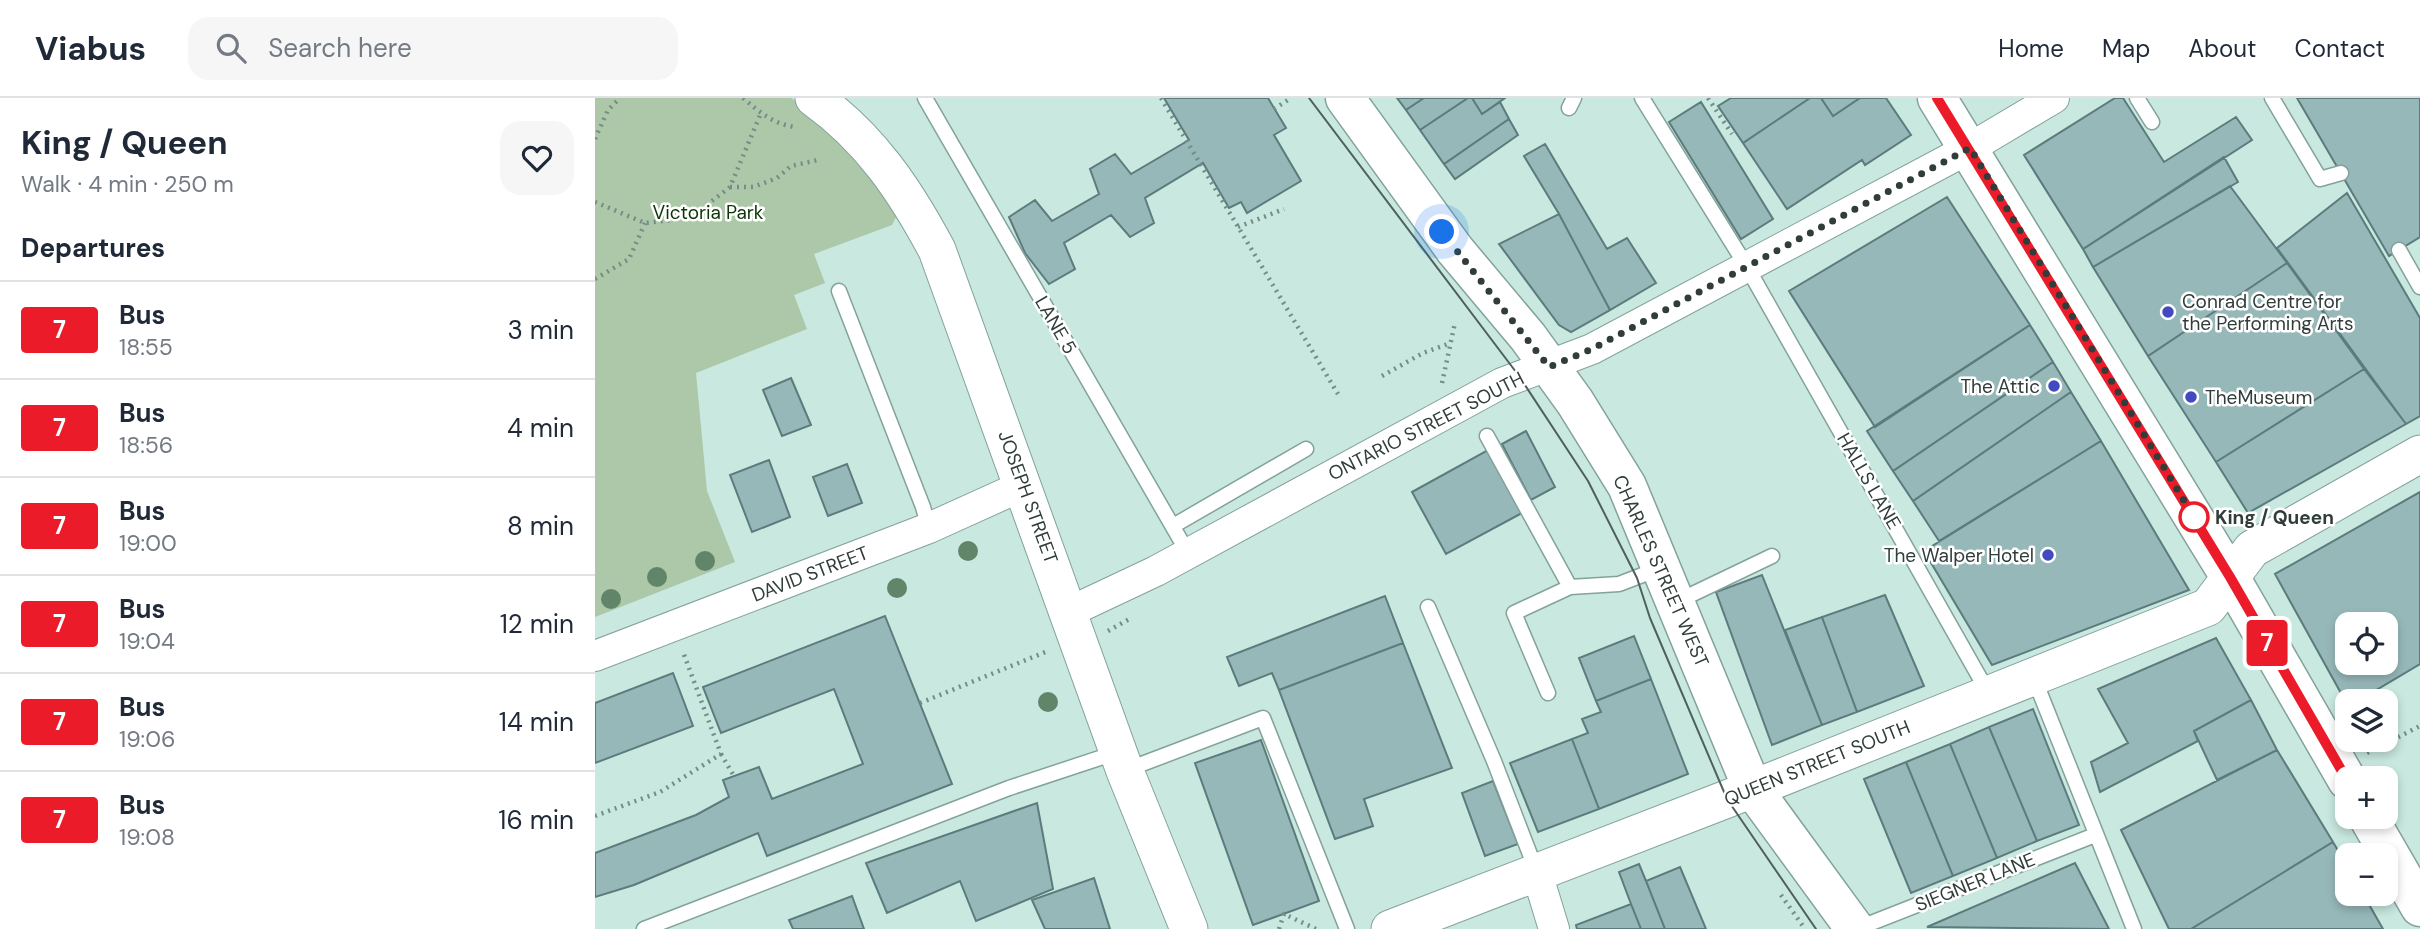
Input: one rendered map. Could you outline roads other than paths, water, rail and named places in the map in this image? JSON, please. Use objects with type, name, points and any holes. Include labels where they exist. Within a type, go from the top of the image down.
[{"type":"main road","name":"CHARLES STREET WEST","points":[[1345,98],[1455,250],[1576,402],[1627,486],[1752,788],[1855,929]]},
{"type":"main road","points":[[1937,98],[2230,577],[2356,766]]},
{"type":"main road","points":[[2375,829],[2420,907]]},
{"type":"street","name":"ONTARIO STREET SOUTH","points":[[1069,612],[1188,553],[1502,383],[1592,349],[1970,148],[2054,98]]},
{"type":"street","name":"JOSEPH STREET","points":[[809,113],[865,142],[912,202],[937,250],[1122,761],[1189,929]]},
{"type":"street","name":"QUEEN STREET SOUTH","points":[[1390,929],[2208,607],[2252,549],[2420,454]]},
{"type":"street","name":"DAVID STREET","points":[[595,656],[929,528],[1022,486]]},
{"type":"street","points":[[1536,870],[1554,929]]},
{"type":"lane","name":"LANE 5","points":[[925,98],[1188,553]]},
{"type":"lane","name":"HALLS LANE","points":[[1642,98],[1747,267],[1990,695]]},
{"type":"lane","points":[[2137,98],[2152,122]]},
{"type":"lane","points":[[2272,98],[2320,179],[2341,173]]},
{"type":"lane","points":[[2399,250],[2420,287]]},
{"type":"lane","points":[[839,291],[929,528]]},
{"type":"lane","points":[[1487,436],[1570,587]]},
{"type":"lane","points":[[1173,526],[1306,449]]},
{"type":"lane","points":[[1548,693],[1514,613],[1570,587],[1668,585],[1772,556]]},
{"type":"lane","points":[[1428,607],[1495,761],[1536,870]]},
{"type":"lane","points":[[2033,677],[2134,929]]},
{"type":"lane","points":[[644,929],[1009,788],[1213,737],[1263,718],[1347,929]]},
{"type":"lane","name":"SIEGNER LANE","points":[[1855,929],[2095,835]]},
{"type":"tram line","points":[[1309,98],[1519,376],[1588,481],[1637,578],[1650,618],[1727,799],[1816,929]]},
{"type":"place","name":"Conrad Centre for the Performing Arts","points":[[2168,312]]},
{"type":"place","name":"The Attic","points":[[2054,386]]},
{"type":"place","name":"TheMuseum","points":[[2191,397]]},
{"type":"place","name":"King / Queen","points":[[2194,517]]},
{"type":"place","name":"The Walper Hotel","points":[[2048,555]]},
{"type":"park label","name":"Victoria Park","points":[[708,212]]}]
